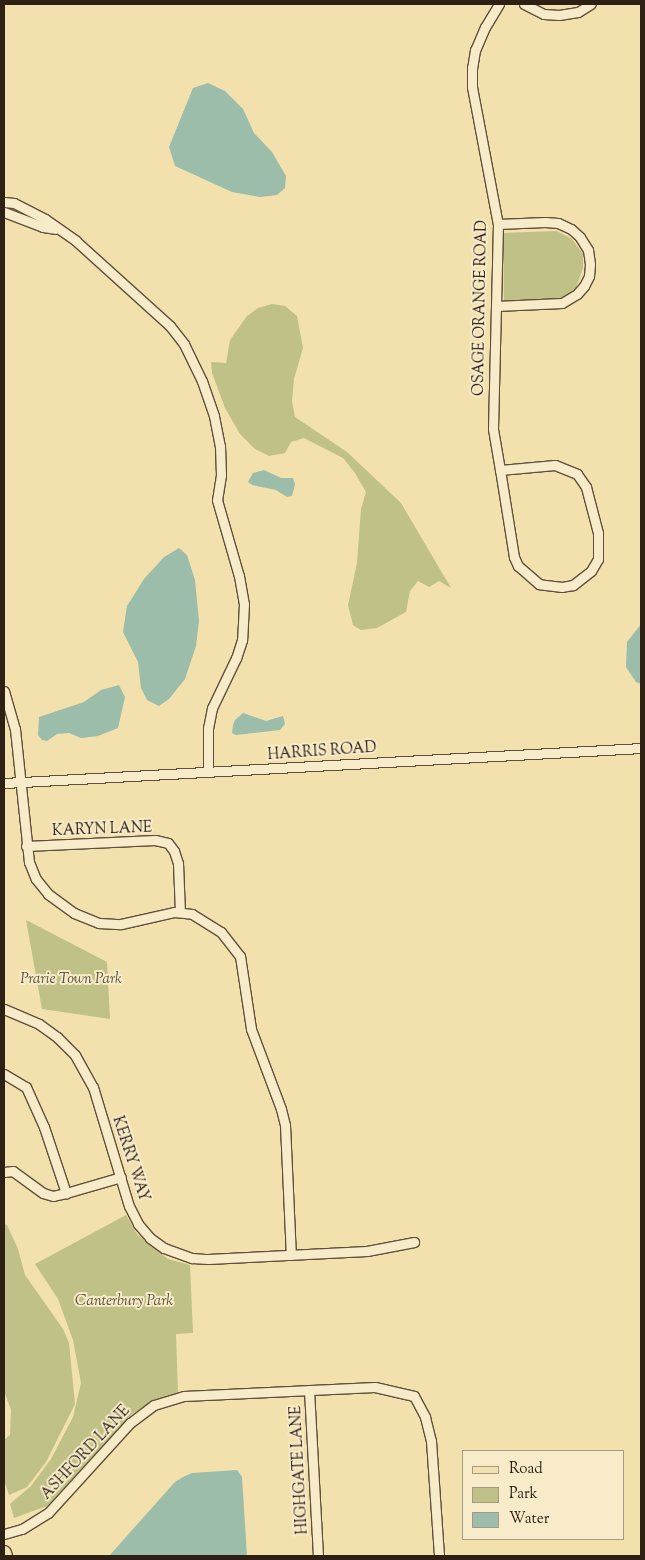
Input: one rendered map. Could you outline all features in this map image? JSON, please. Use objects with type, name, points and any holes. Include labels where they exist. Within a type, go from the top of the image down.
[{"type":"street","name":"OSAGE ORANGE ROAD","points":[[500,4],[485,27],[475,50],[472,68],[472,87],[498,224],[493,429],[514,557],[518,566],[530,579],[549,587],[573,585],[583,579],[591,571],[598,559],[598,533],[586,487],[577,474],[555,465],[500,470]]},
{"type":"street","points":[[524,4],[544,14],[559,15],[578,12],[591,4]]},
{"type":"street","points":[[4,202],[14,203],[45,219],[56,229],[76,241],[170,326],[190,355],[214,416],[220,446],[221,475],[217,500],[239,576],[244,604],[242,640],[236,658],[212,708],[208,772]]},
{"type":"street","points":[[4,212],[43,227],[56,229]]},
{"type":"street","points":[[496,306],[562,304],[577,294],[584,286],[590,264],[588,250],[580,237],[571,229],[558,223],[498,224]]},
{"type":"street","points":[[4,691],[15,729],[18,769],[22,782],[26,846],[36,879],[48,894],[57,903],[85,918],[99,923],[121,924],[174,912],[192,914],[214,926],[226,937],[240,956],[251,1029],[281,1109],[285,1125],[291,1255]]},
{"type":"street","name":"HARRIS ROAD","points":[[4,783],[641,748]]},
{"type":"street","name":"KARYN LANE","points":[[26,846],[155,840],[168,843],[174,851],[178,863],[180,912]]},
{"type":"street","name":"KERRY WAY","points":[[4,1010],[39,1024],[57,1037],[75,1055],[93,1087],[129,1206],[138,1224],[150,1238],[164,1248],[180,1255],[200,1259],[367,1251],[414,1242]]},
{"type":"street","points":[[4,1074],[26,1087],[44,1127],[66,1193]]},
{"type":"street","points":[[4,1172],[13,1171],[44,1193],[53,1196],[121,1177]]},
{"type":"street","name":"HIGHGATE LANE","points":[[318,1556],[309,1390],[375,1388],[414,1396],[425,1417],[432,1441],[439,1556]]},
{"type":"street","name":"ASHFORD LANE","points":[[4,1534],[22,1529],[48,1513],[130,1423],[154,1405],[184,1396],[309,1390]]},
{"type":"green space","points":[[557,231],[572,239],[583,254],[583,268],[576,288],[562,298],[504,301],[503,233]]},
{"type":"green space","points":[[272,304],[285,306],[297,316],[303,348],[294,379],[292,401],[295,417],[347,452],[401,503],[451,588],[439,581],[429,587],[418,581],[410,591],[406,612],[377,628],[361,630],[353,625],[348,605],[357,563],[361,509],[366,492],[355,473],[343,458],[304,438],[291,442],[285,453],[269,456],[255,449],[240,434],[225,408],[212,373],[211,362],[226,363],[230,340],[247,316],[258,308]]},
{"type":"green space","name":"Prarie Town Park","points":[[26,920],[107,962],[110,1019],[42,1009]]},
{"type":"green space","name":"Canterbury Park","points":[[126,1215],[137,1234],[150,1245],[168,1259],[190,1265],[193,1333],[176,1334],[178,1393],[152,1401],[132,1414],[47,1506],[14,1518],[10,1504],[31,1486],[51,1459],[73,1417],[81,1383],[73,1340],[58,1299],[35,1264]]},
{"type":"green space","points":[[4,1224],[7,1225],[18,1249],[25,1275],[63,1329],[69,1343],[75,1404],[46,1462],[27,1487],[9,1495],[4,1480],[4,1440],[10,1435],[11,1410],[4,1391]]},
{"type":"water","points":[[208,83],[225,91],[243,109],[254,133],[272,152],[286,176],[285,188],[277,195],[260,197],[232,192],[175,166],[169,147],[193,88]]},
{"type":"water","points":[[264,470],[281,478],[293,478],[295,484],[292,496],[287,497],[276,490],[252,485],[248,482],[253,473]]},
{"type":"water","points":[[179,548],[187,555],[195,580],[199,621],[196,646],[185,679],[169,699],[159,706],[147,700],[141,688],[138,662],[123,632],[127,606],[144,579],[164,557]]},
{"type":"water","points":[[641,624],[641,684],[636,682],[626,667],[627,642]]},
{"type":"water","points":[[119,685],[125,697],[118,728],[98,736],[81,738],[69,733],[57,734],[47,741],[42,740],[38,735],[39,717],[84,702],[101,690]]},
{"type":"water","points":[[243,713],[266,721],[283,716],[285,724],[280,730],[236,735],[232,733],[233,725],[235,720]]},
{"type":"water","points":[[237,1470],[242,1477],[247,1556],[109,1556],[175,1482],[192,1473]]}]
